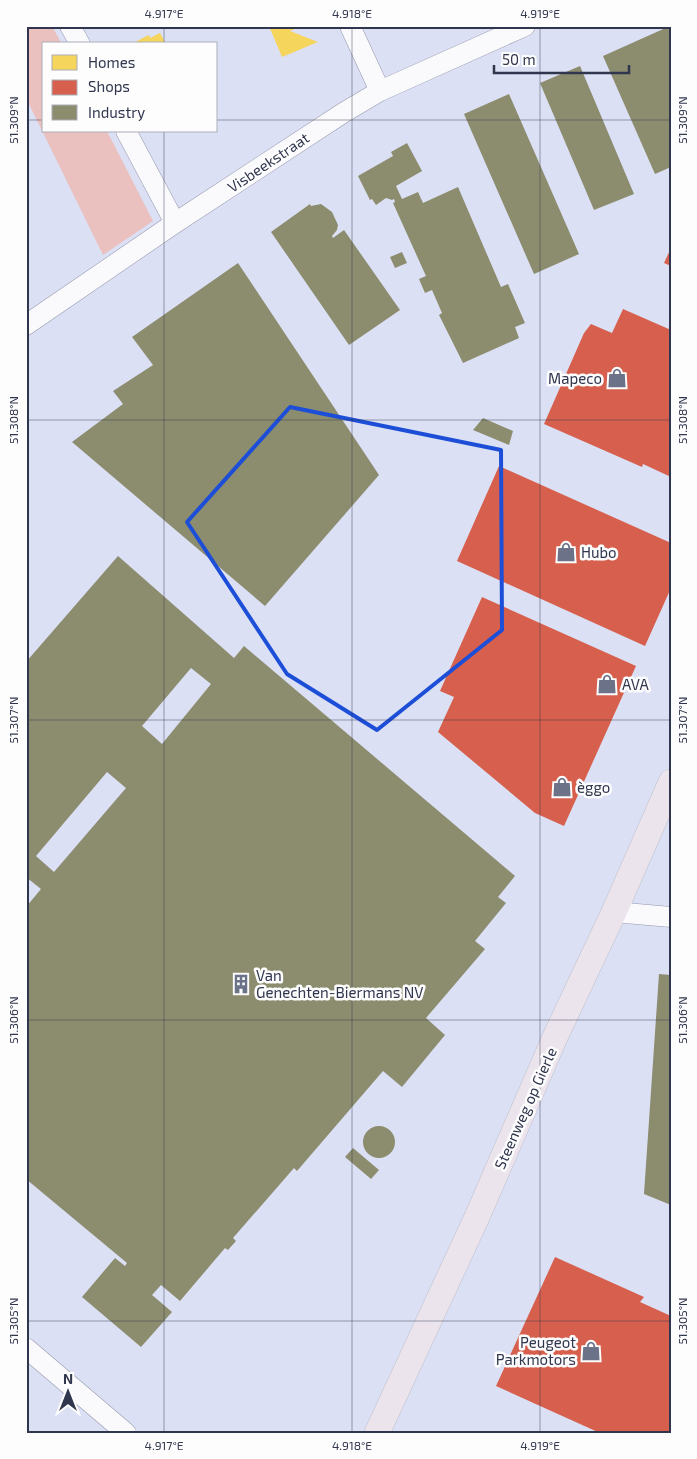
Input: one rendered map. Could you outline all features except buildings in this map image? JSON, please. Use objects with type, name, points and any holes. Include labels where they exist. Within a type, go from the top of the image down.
[{"type":"main road","name":"Steenweg op Gierle","points":[[377,1433],[477,1217],[556,1035],[614,912],[671,782]]},
{"type":"street","points":[[70,26],[79,42]]},
{"type":"street","points":[[350,26],[380,92]]},
{"type":"street","name":"Visbeekstraat","points":[[26,325],[310,133],[380,92],[525,26]]},
{"type":"street","points":[[127,132],[175,223]]},
{"type":"street","points":[[614,912],[671,916]]},
{"type":"street","points":[[26,1348],[126,1433]]},
{"type":"highlighted area","points":[[290,407],[501,450],[502,630],[377,730],[287,674],[187,522]]},
{"type":"shaded area","points":[[26,26],[52,26],[61,42],[42,42],[42,131],[26,98]]},
{"type":"shaded area","points":[[43,132],[108,132],[153,221],[103,255]]},
{"type":"place","name":"Mapeco","points":[[617,378]]},
{"type":"place","name":"Hubo","points":[[566,552]]},
{"type":"place","name":"AVA","points":[[607,684]]},
{"type":"place","name":"èggo","points":[[562,787]]},
{"type":"place","name":"Van Genechten-Biermans NV","points":[[241,984]]},
{"type":"place","name":"Peugeot Parkmotors","points":[[591,1351]]}]
